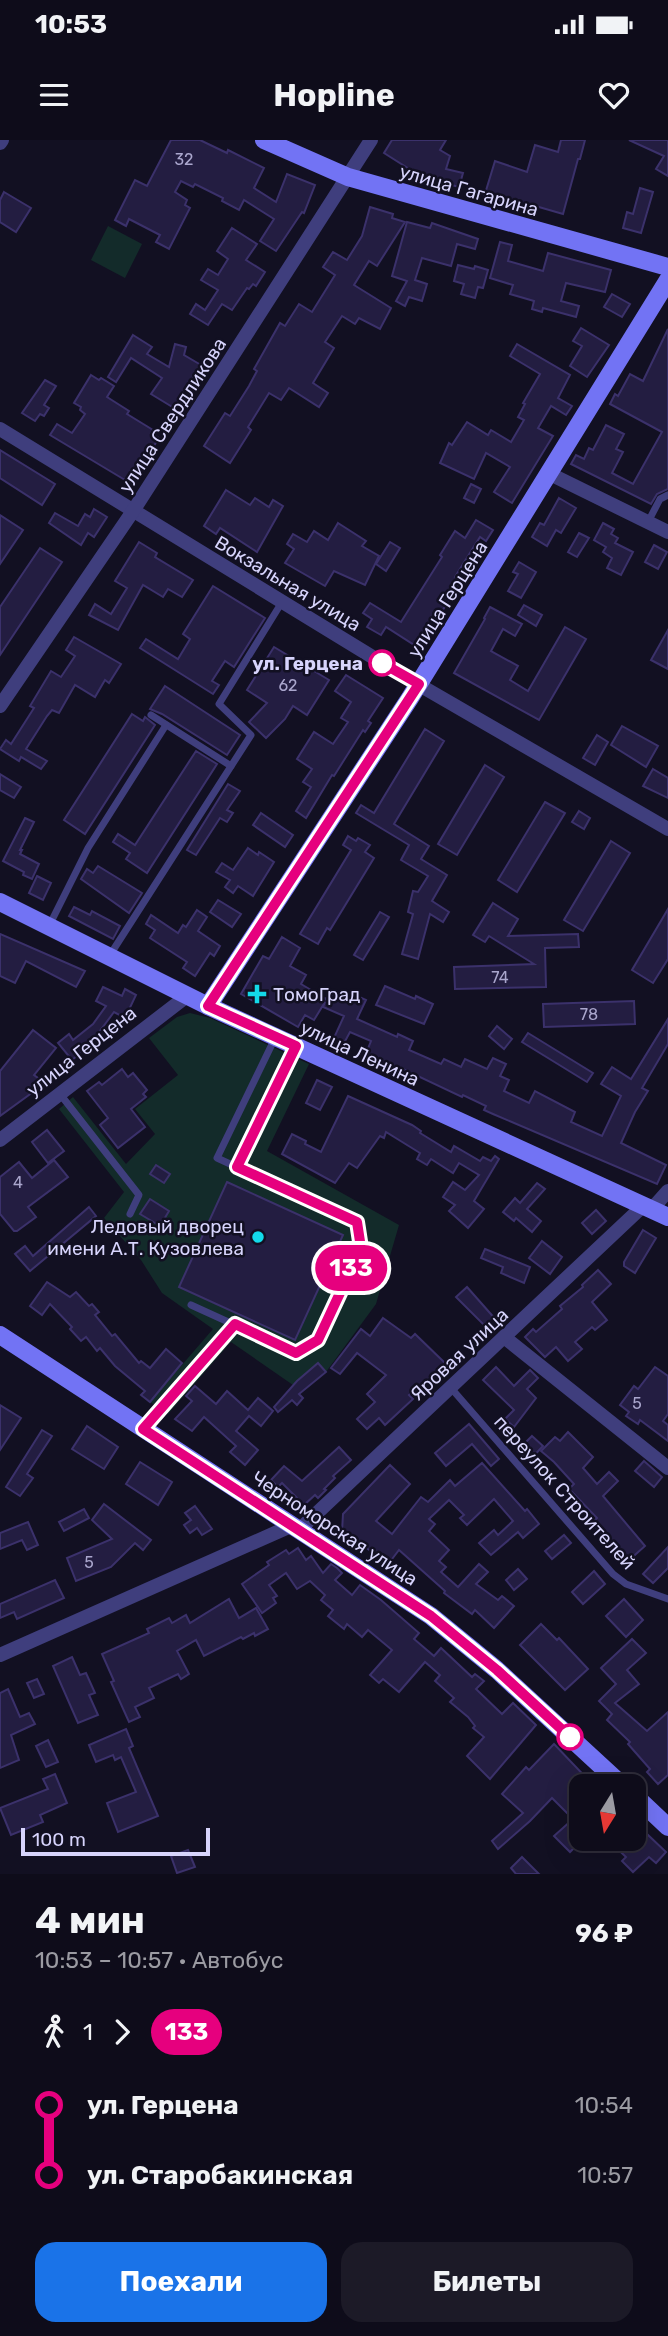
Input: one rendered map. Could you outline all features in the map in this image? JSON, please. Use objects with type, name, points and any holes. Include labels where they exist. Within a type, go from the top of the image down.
[{"type":"street","name":"улица Гагарина","points":[[264,140],[348,177],[668,267]]},
{"type":"street","name":"улица Свердликова","points":[[0,706],[133,512],[371,140]]},
{"type":"street","name":"улица Герцена","points":[[208,1006],[419,684],[668,280]]},
{"type":"street","name":"Вокзальная улица","points":[[0,429],[282,602],[668,829]]},
{"type":"street","points":[[548,473],[668,533]]},
{"type":"street","name":"улица Ленина","points":[[0,902],[208,1006],[654,1211]]},
{"type":"street","name":"улица Герцена","points":[[0,1140],[187,996]]},
{"type":"street","name":"Яровая улица","points":[[0,1655],[296,1527],[504,1337],[654,1211],[668,1191]]},
{"type":"street","name":"Черноморская улица","points":[[0,1335],[406,1598],[497,1670],[610,1774]]},
{"type":"street","points":[[504,1337],[668,1468]]},
{"type":"street","points":[[646,1806],[668,1827]]},
{"type":"lane","points":[[648,523],[660,499],[668,495]]},
{"type":"lane","points":[[110,956],[251,735],[219,704],[282,602]]},
{"type":"lane","points":[[151,715],[231,766]]},
{"type":"lane","points":[[49,926],[88,848],[166,725]]},
{"type":"lane","points":[[191,1305],[296,1353],[318,1340],[361,1248],[357,1222],[217,1158],[275,1037]]},
{"type":"lane","points":[[237,1167],[296,1046]]},
{"type":"lane","points":[[60,1094],[139,1195],[131,1214]]},
{"type":"lane","points":[[143,1429],[235,1324]]},
{"type":"lane","name":"переулок Строителей","points":[[451,1388],[613,1574],[626,1584],[668,1599]]},
{"type":"green space","points":[[108,226],[142,244],[125,278],[91,260]]},
{"type":"green space","name":"Ледовый дворец имени А.Т. Кузовлева","points":[[190,1013],[210,1018],[309,1064],[267,1151],[399,1225],[376,1304],[326,1372],[310,1385],[303,1376],[293,1385],[231,1342],[168,1414],[150,1402],[213,1329],[162,1293],[141,1260],[104,1218],[124,1192],[59,1109],[73,1097],[126,1164],[155,1134],[135,1109],[178,1075],[149,1038],[177,1017]]},
{"type":"building","points":[[171,140],[200,140],[264,168],[254,188],[276,202],[287,174],[315,185],[304,213],[302,212],[276,251],[260,241],[274,219],[244,200],[239,210],[222,201],[223,198],[195,184],[193,187],[181,181],[175,192],[187,200],[185,205],[190,208],[169,249],[156,242],[160,235],[129,219],[126,226],[115,220],[135,180],[147,186]]},
{"type":"building","points":[[392,140],[446,140],[440,150],[450,156],[446,169],[463,173],[459,187],[422,177],[384,153]]},
{"type":"building","points":[[561,140],[585,140],[563,214],[532,205],[531,208],[484,197],[495,161],[527,172],[535,145],[558,152]]},
{"type":"building","points":[[629,140],[668,140],[668,176],[656,169],[664,156]]},
{"type":"building","points":[[640,188],[653,192],[641,233],[623,228],[627,212],[633,214]]},
{"type":"building","points":[[4,192],[31,208],[16,232],[0,222],[0,200]]},
{"type":"building","points":[[370,207],[393,214],[392,218],[405,222],[377,266],[369,261],[354,285],[391,308],[380,329],[359,318],[355,324],[342,316],[325,342],[334,348],[313,383],[328,393],[319,407],[289,388],[281,400],[269,393],[248,427],[251,430],[230,463],[204,446],[225,413],[230,416],[249,386],[257,371],[254,369],[280,323],[285,326],[299,304],[312,312],[335,275],[323,267],[333,252],[347,260],[362,236]]},
{"type":"building","points":[[407,222],[430,228],[432,223],[478,239],[475,249],[457,244],[451,266],[422,258],[415,280],[427,284],[422,301],[409,297],[405,306],[396,301],[407,281],[392,276]]},
{"type":"building","points":[[232,228],[257,244],[246,260],[265,272],[256,286],[253,284],[247,288],[232,310],[222,304],[208,325],[190,314],[196,304],[205,310],[218,290],[201,280],[208,269],[218,275],[228,259],[217,251]]},
{"type":"building","points":[[500,242],[512,245],[508,261],[543,271],[548,253],[611,270],[605,292],[566,283],[561,301],[579,306],[576,317],[543,308],[542,312],[532,309],[534,301],[510,294],[513,285],[490,278]]},
{"type":"building","points":[[458,265],[488,270],[483,288],[478,287],[475,298],[461,294],[464,284],[454,281]]},
{"type":"building","points":[[612,294],[630,304],[622,317],[604,307]]},
{"type":"building","points":[[581,328],[609,345],[587,377],[570,366],[582,346],[573,341]]},
{"type":"building","points":[[668,329],[668,489],[657,494],[651,504],[571,464],[576,455],[584,459],[589,448],[593,450],[606,425],[624,434],[616,449],[623,452],[612,473],[633,484],[662,432],[610,404],[615,394],[618,396],[630,374],[643,381]]},
{"type":"building","points":[[133,335],[152,347],[147,354],[169,367],[175,344],[186,347],[184,355],[201,365],[174,408],[151,394],[162,378],[131,358],[116,382],[108,377]]},
{"type":"building","points":[[517,344],[570,375],[558,398],[572,406],[566,415],[551,406],[538,428],[553,436],[512,503],[494,492],[510,467],[486,453],[474,479],[440,463],[449,443],[452,445],[467,422],[488,435],[491,430],[511,442],[524,420],[518,417],[525,404],[523,403],[540,374],[510,356]]},
{"type":"building","points":[[91,375],[114,386],[107,397],[129,411],[127,414],[153,430],[151,433],[159,438],[130,483],[50,435],[57,424],[72,433],[85,414],[80,410],[81,407],[74,403]]},
{"type":"building","points":[[45,380],[56,386],[44,405],[49,408],[44,416],[40,414],[35,421],[22,413]]},
{"type":"building","points":[[0,450],[55,484],[42,505],[0,478]]},
{"type":"building","points":[[471,484],[481,489],[474,503],[464,498]]},
{"type":"building","points":[[226,490],[250,505],[255,498],[269,507],[273,500],[283,506],[257,552],[220,528],[216,534],[204,526]]},
{"type":"building","points":[[559,498],[576,508],[561,533],[556,530],[547,546],[532,537],[540,523],[544,525]]},
{"type":"building","points":[[94,509],[107,517],[94,537],[88,533],[81,545],[49,523],[55,513],[78,526],[85,514],[90,517]]},
{"type":"building","points":[[0,515],[23,530],[0,564]]},
{"type":"building","points":[[476,520],[493,530],[486,541],[480,537],[455,577],[461,581],[419,648],[386,627],[381,635],[367,627],[372,619],[363,613],[370,603],[401,622],[455,531],[465,538]]},
{"type":"building","points":[[338,523],[366,541],[362,546],[379,556],[365,585],[334,571],[325,586],[285,563],[294,549],[287,544],[293,534],[307,542],[314,531],[328,540]]},
{"type":"building","points":[[603,523],[614,529],[611,534],[618,538],[615,543],[633,552],[621,575],[607,568],[612,558],[603,552],[606,547],[594,540]]},
{"type":"building","points":[[579,533],[589,538],[577,557],[568,552]]},
{"type":"building","points":[[139,542],[157,553],[155,557],[193,580],[182,597],[168,589],[163,597],[143,585],[118,630],[89,615],[95,604],[111,614],[127,588],[115,581]]},
{"type":"building","points":[[390,542],[400,548],[386,571],[376,564]]},
{"type":"building","points":[[654,545],[667,552],[658,569],[645,562]]},
{"type":"building","points":[[40,548],[62,562],[0,655],[0,607]]},
{"type":"building","points":[[519,562],[536,572],[521,598],[508,591],[518,574],[513,572]]},
{"type":"building","points":[[213,586],[265,618],[234,667],[225,661],[212,681],[219,685],[213,694],[140,648],[146,639],[178,659],[190,639],[183,634]]},
{"type":"building","points":[[524,605],[542,615],[536,626],[518,615]]},
{"type":"building","points":[[490,607],[522,624],[515,636],[503,629],[491,651],[518,666],[510,680],[528,691],[565,627],[586,639],[539,720],[454,673]]},
{"type":"building","points":[[668,630],[668,669],[651,660]]},
{"type":"building","points":[[74,637],[121,664],[109,683],[105,680],[95,697],[75,685],[59,713],[52,710],[47,716],[26,749],[47,761],[41,769],[21,757],[19,761],[0,749],[6,740],[11,744],[34,708],[30,706],[51,671],[61,677],[75,656],[66,650]]},
{"type":"building","points":[[274,647],[329,680],[307,715],[293,706],[285,719],[266,738],[249,722],[267,703],[247,690]]},
{"type":"building","points":[[346,675],[383,698],[368,721],[371,723],[365,732],[363,730],[334,776],[332,775],[306,818],[296,811],[311,787],[303,782],[312,769],[297,759],[314,732],[333,744],[348,722],[341,718],[351,702],[335,691]]},
{"type":"building","points":[[165,686],[240,735],[227,755],[150,709]]},
{"type":"building","points":[[132,714],[143,721],[145,717],[155,725],[85,834],[64,820]]},
{"type":"building","points":[[622,726],[658,746],[646,767],[611,745]]},
{"type":"building","points":[[425,729],[444,741],[394,824],[429,846],[421,859],[447,875],[432,901],[449,912],[443,922],[430,914],[418,959],[402,954],[413,914],[408,912],[413,891],[418,892],[428,876],[401,860],[409,845],[356,813],[361,805],[374,813]]},
{"type":"building","points":[[597,735],[608,742],[595,765],[583,758]]},
{"type":"building","points":[[196,751],[217,764],[147,873],[126,859],[130,853],[113,842],[118,834],[135,845]]},
{"type":"building","points":[[485,765],[504,777],[457,855],[438,844]]},
{"type":"building","points":[[653,769],[668,778],[668,798],[643,786]]},
{"type":"building","points":[[0,774],[21,787],[14,798],[0,790]]},
{"type":"building","points":[[228,784],[240,791],[227,810],[233,813],[227,822],[220,818],[196,855],[187,850]]},
{"type":"building","points":[[545,802],[565,813],[517,892],[498,880]]},
{"type":"building","points":[[579,811],[590,818],[584,829],[572,822]]},
{"type":"building","points":[[261,813],[293,835],[285,847],[253,825]]},
{"type":"building","points":[[25,818],[34,822],[20,854],[39,864],[32,879],[3,861]]},
{"type":"building","points":[[348,836],[370,845],[365,852],[374,858],[330,930],[327,928],[318,944],[300,934],[351,850],[343,845]]},
{"type":"building","points":[[611,841],[630,853],[583,931],[564,920]]},
{"type":"building","points":[[248,848],[274,862],[253,896],[238,886],[233,893],[225,887],[230,880],[216,872],[222,863],[233,870]]},
{"type":"building","points":[[98,866],[142,893],[129,913],[81,879],[87,869],[93,873]]},
{"type":"building","points":[[37,876],[51,883],[43,900],[29,893]]},
{"type":"building","points":[[218,900],[241,914],[232,927],[210,912]]},
{"type":"building","points":[[493,903],[518,919],[508,936],[578,934],[579,947],[545,948],[546,987],[455,989],[454,967],[534,964],[489,936],[485,942],[473,935]]},
{"type":"building","points":[[74,907],[90,915],[92,911],[120,926],[113,939],[69,916]]},
{"type":"building","points":[[668,909],[668,959],[653,983],[632,970]]},
{"type":"building","points":[[197,910],[207,917],[198,931],[220,946],[214,956],[210,953],[195,976],[183,968],[187,962],[150,938],[155,930],[146,924],[151,915],[178,933],[183,925],[186,927]]},
{"type":"building","points":[[380,912],[389,917],[363,960],[354,955]]},
{"type":"building","points":[[0,934],[85,971],[76,987],[26,961],[15,983],[0,976]]},
{"type":"building","points":[[282,937],[300,948],[290,966],[306,975],[301,984],[326,999],[329,993],[351,1003],[355,995],[366,1000],[357,1019],[397,1037],[398,1034],[413,1041],[409,1050],[441,1064],[444,1059],[461,1067],[465,1059],[487,1069],[493,1058],[506,1064],[500,1076],[509,1080],[504,1091],[529,1103],[535,1091],[575,1112],[571,1122],[602,1136],[621,1096],[601,1084],[612,1067],[631,1079],[668,1019],[668,1044],[642,1088],[648,1091],[621,1143],[666,1165],[657,1184],[484,1110],[486,1106],[463,1095],[462,1097],[401,1068],[400,1070],[365,1056],[371,1041],[350,1032],[343,1045],[333,1040],[344,1016],[323,1007],[325,1002],[314,1020],[305,1015],[298,1027],[241,994],[263,956],[269,959]]},
{"type":"building","points":[[385,986],[433,1004],[424,1024],[376,1005]]},
{"type":"building","points":[[103,987],[122,996],[125,989],[136,995],[125,1018],[114,1012],[97,1035],[99,1037],[72,1060],[58,1043],[69,1034],[73,1040],[93,1024],[106,1006],[96,1001]]},
{"type":"building","points":[[634,1001],[635,1024],[544,1027],[543,1004]]},
{"type":"building","points":[[497,1026],[512,1039],[504,1049],[489,1036]]},
{"type":"building","points":[[33,1030],[56,1048],[34,1075],[42,1081],[33,1092],[0,1116],[0,1071]]},
{"type":"building","points":[[528,1033],[593,1073],[587,1082],[522,1042]]},
{"type":"building","points":[[122,1069],[128,1077],[133,1073],[147,1090],[143,1094],[146,1097],[131,1109],[145,1127],[118,1148],[100,1125],[108,1118],[87,1091],[99,1082],[102,1085]]},
{"type":"building","points":[[317,1080],[332,1087],[320,1110],[306,1103]]},
{"type":"building","points":[[348,1096],[412,1125],[451,1152],[454,1146],[480,1161],[483,1157],[491,1161],[495,1156],[499,1159],[474,1201],[484,1209],[468,1228],[449,1211],[455,1205],[443,1197],[453,1182],[465,1190],[479,1175],[459,1163],[453,1173],[431,1159],[427,1165],[417,1159],[420,1153],[386,1132],[384,1138],[380,1136],[357,1168],[349,1163],[335,1183],[282,1154],[292,1134],[321,1152]]},
{"type":"building","points":[[47,1130],[64,1151],[48,1163],[32,1142]]},
{"type":"building","points":[[54,1160],[68,1177],[28,1207],[36,1217],[14,1231],[0,1214],[0,1177],[19,1162],[32,1178]]},
{"type":"building","points":[[156,1165],[170,1174],[164,1183],[150,1174]]},
{"type":"building","points":[[227,1182],[343,1235],[295,1340],[179,1287]]},
{"type":"building","points":[[537,1183],[545,1189],[527,1209],[541,1221],[532,1232],[516,1218],[514,1221],[503,1212],[515,1198],[520,1203]]},
{"type":"building","points":[[150,1199],[169,1211],[160,1226],[140,1214]]},
{"type":"building","points":[[89,1207],[96,1216],[30,1271],[15,1254],[25,1246],[33,1256]]},
{"type":"building","points":[[596,1210],[606,1221],[592,1234],[582,1223]]},
{"type":"building","points":[[643,1230],[656,1238],[635,1273],[624,1266],[624,1262]]},
{"type":"building","points":[[542,1241],[562,1257],[550,1274],[529,1258]]},
{"type":"building","points":[[485,1249],[530,1267],[524,1283],[501,1273],[503,1267],[481,1258]]},
{"type":"building","points":[[598,1270],[611,1284],[592,1302],[607,1320],[595,1330],[592,1327],[575,1342],[582,1349],[568,1361],[556,1347],[545,1357],[525,1337],[533,1329],[536,1332],[562,1309],[560,1306]]},
{"type":"building","points":[[47,1282],[70,1297],[76,1292],[89,1306],[92,1304],[99,1312],[95,1315],[139,1363],[141,1361],[150,1368],[166,1349],[182,1363],[150,1402],[141,1395],[145,1391],[115,1366],[100,1348],[97,1351],[86,1337],[81,1341],[50,1304],[42,1315],[30,1306]]},
{"type":"building","points":[[467,1287],[497,1321],[488,1329],[456,1297]]},
{"type":"building","points":[[383,1318],[411,1338],[415,1334],[446,1364],[409,1395],[413,1399],[385,1425],[379,1418],[367,1429],[357,1419],[375,1402],[367,1394],[386,1375],[357,1353],[340,1374],[331,1368],[361,1329],[370,1336]]},
{"type":"building","points":[[318,1363],[326,1372],[299,1394],[303,1398],[297,1405],[292,1400],[278,1412],[274,1407],[297,1381]]},
{"type":"building","points":[[496,1367],[514,1386],[530,1370],[538,1378],[527,1389],[536,1398],[514,1427],[505,1419],[514,1410],[483,1380]]},
{"type":"building","points":[[655,1367],[668,1376],[668,1414],[663,1421],[668,1425],[668,1441],[640,1420],[638,1424],[626,1416],[629,1412],[620,1405],[634,1386],[638,1389]]},
{"type":"building","points":[[195,1386],[216,1404],[227,1391],[248,1410],[258,1398],[273,1411],[261,1426],[249,1416],[236,1431],[258,1450],[245,1465],[230,1452],[236,1446],[204,1417],[192,1431],[175,1419],[192,1401],[186,1396]]},
{"type":"building","points":[[0,1405],[21,1418],[0,1450]]},
{"type":"building","points":[[469,1424],[499,1459],[491,1466],[472,1444],[446,1466],[435,1453]]},
{"type":"building","points":[[87,1426],[118,1447],[104,1469],[72,1449]]},
{"type":"building","points":[[42,1430],[52,1436],[27,1474],[33,1478],[20,1496],[6,1487]]},
{"type":"building","points":[[568,1432],[593,1457],[583,1468],[597,1484],[609,1472],[618,1481],[603,1496],[645,1546],[627,1562],[592,1523],[597,1518],[569,1489],[574,1484],[541,1451],[555,1437],[560,1441]]},
{"type":"building","points":[[532,1436],[543,1446],[529,1461],[518,1450]]},
{"type":"building","points":[[339,1447],[351,1460],[333,1476],[335,1478],[318,1498],[315,1495],[304,1505],[282,1483],[278,1487],[271,1480],[284,1466],[302,1481]]},
{"type":"building","points":[[644,1461],[662,1477],[654,1487],[635,1471]]},
{"type":"building","points":[[140,1462],[172,1482],[158,1505],[126,1484]]},
{"type":"building","points":[[482,1463],[539,1524],[523,1538],[518,1532],[491,1555],[479,1543],[494,1530],[498,1535],[513,1521],[494,1499],[467,1525],[460,1518],[464,1515],[449,1500],[429,1519],[435,1524],[429,1531],[449,1550],[439,1561],[446,1567],[441,1572],[458,1587],[479,1564],[488,1572],[476,1584],[498,1600],[502,1596],[514,1606],[494,1628],[475,1610],[472,1614],[444,1593],[445,1591],[399,1550],[389,1563],[342,1532],[343,1514],[390,1465],[410,1484],[376,1521],[392,1534],[421,1497],[428,1502],[450,1480],[455,1486]]},
{"type":"building","points":[[104,1504],[151,1540],[143,1550],[135,1543],[111,1567],[76,1581],[67,1558],[112,1539],[92,1520]]},
{"type":"building","points":[[195,1506],[212,1529],[202,1535],[197,1528],[190,1533],[184,1525],[191,1520],[185,1513]]},
{"type":"building","points":[[84,1509],[89,1518],[64,1531],[59,1522]]},
{"type":"building","points":[[28,1522],[38,1545],[27,1550],[22,1540],[0,1549],[0,1533]]},
{"type":"building","points":[[564,1535],[571,1543],[552,1559],[545,1551]]},
{"type":"building","points":[[668,1547],[668,1568],[653,1583],[643,1574]]},
{"type":"building","points":[[298,1548],[306,1560],[311,1556],[323,1573],[331,1564],[337,1568],[342,1573],[335,1580],[352,1595],[360,1585],[381,1600],[419,1633],[414,1639],[434,1656],[441,1648],[472,1677],[475,1674],[484,1681],[476,1689],[502,1714],[513,1703],[536,1725],[490,1779],[467,1756],[484,1737],[473,1728],[475,1726],[468,1717],[450,1702],[454,1698],[435,1681],[440,1675],[425,1662],[399,1692],[383,1679],[379,1683],[370,1675],[392,1650],[368,1630],[362,1637],[347,1624],[344,1629],[328,1616],[333,1610],[321,1600],[325,1595],[310,1581],[297,1589],[286,1573],[269,1585],[277,1596],[273,1598],[276,1603],[262,1613],[242,1584],[269,1565],[267,1562],[286,1550],[289,1554]]},
{"type":"building","points":[[518,1569],[527,1579],[514,1590],[506,1580]]},
{"type":"building","points":[[594,1571],[605,1584],[583,1604],[572,1592]]},
{"type":"building","points":[[55,1580],[64,1598],[17,1619],[14,1612],[0,1618],[0,1604]]},
{"type":"building","points":[[229,1599],[239,1618],[256,1608],[268,1629],[255,1636],[254,1633],[243,1639],[241,1637],[204,1656],[196,1640],[177,1651],[189,1674],[181,1679],[178,1674],[149,1688],[154,1698],[135,1707],[140,1717],[129,1722],[102,1654],[149,1633],[147,1629],[169,1618],[172,1623],[186,1615],[190,1623]]},
{"type":"building","points":[[624,1599],[643,1620],[626,1637],[606,1616]]},
{"type":"building","points":[[541,1624],[557,1640],[559,1638],[588,1669],[565,1690],[520,1645]]},
{"type":"building","points":[[632,1639],[646,1653],[627,1670],[639,1684],[615,1703],[647,1731],[668,1712],[668,1775],[658,1784],[647,1772],[650,1769],[628,1744],[630,1742],[607,1720],[612,1714],[599,1701],[616,1684],[601,1668]]},
{"type":"building","points":[[72,1657],[80,1675],[86,1673],[95,1693],[89,1695],[98,1715],[78,1723],[53,1666]]},
{"type":"building","points":[[37,1679],[44,1694],[34,1698],[27,1683]]},
{"type":"building","points":[[8,1689],[20,1717],[29,1713],[35,1724],[11,1735],[19,1760],[0,1768],[0,1693]]},
{"type":"building","points":[[126,1729],[133,1746],[129,1748],[158,1816],[118,1832],[107,1803],[136,1792],[121,1757],[115,1760],[113,1755],[96,1762],[89,1745]]},
{"type":"building","points":[[48,1740],[58,1762],[46,1767],[36,1746]]},
{"type":"building","points":[[554,1744],[583,1774],[569,1774],[569,1815],[552,1798],[498,1849],[492,1841],[523,1813],[502,1794],[526,1767],[529,1770]]},
{"type":"building","points":[[55,1774],[67,1803],[40,1815],[43,1822],[11,1835],[0,1808],[48,1789],[43,1779]]},
{"type":"building","points":[[569,1823],[569,1851],[554,1836]]},
{"type":"building","points":[[648,1835],[666,1852],[656,1863],[649,1857],[633,1872],[622,1861],[626,1857],[621,1852],[646,1852]]},
{"type":"building","points":[[188,1850],[195,1867],[177,1873],[171,1856]]},
{"type":"building","points":[[522,1857],[539,1874],[516,1874],[511,1868]]},
{"type":"bus line","name":"133","points":[[382,663],[419,684],[208,1006],[296,1046],[237,1167],[357,1222],[361,1248],[318,1340],[296,1353],[235,1324],[143,1429],[431,1616],[497,1670],[570,1737]]},
{"type":"place","name":"ул. Герцена","points":[[382,663]]},
{"type":"place","name":"ТомоГрад","points":[[257,994]]},
{"type":"place","name":"Ледовый дворец имени А.Т. Кузовлева","points":[[258,1237]]}]
